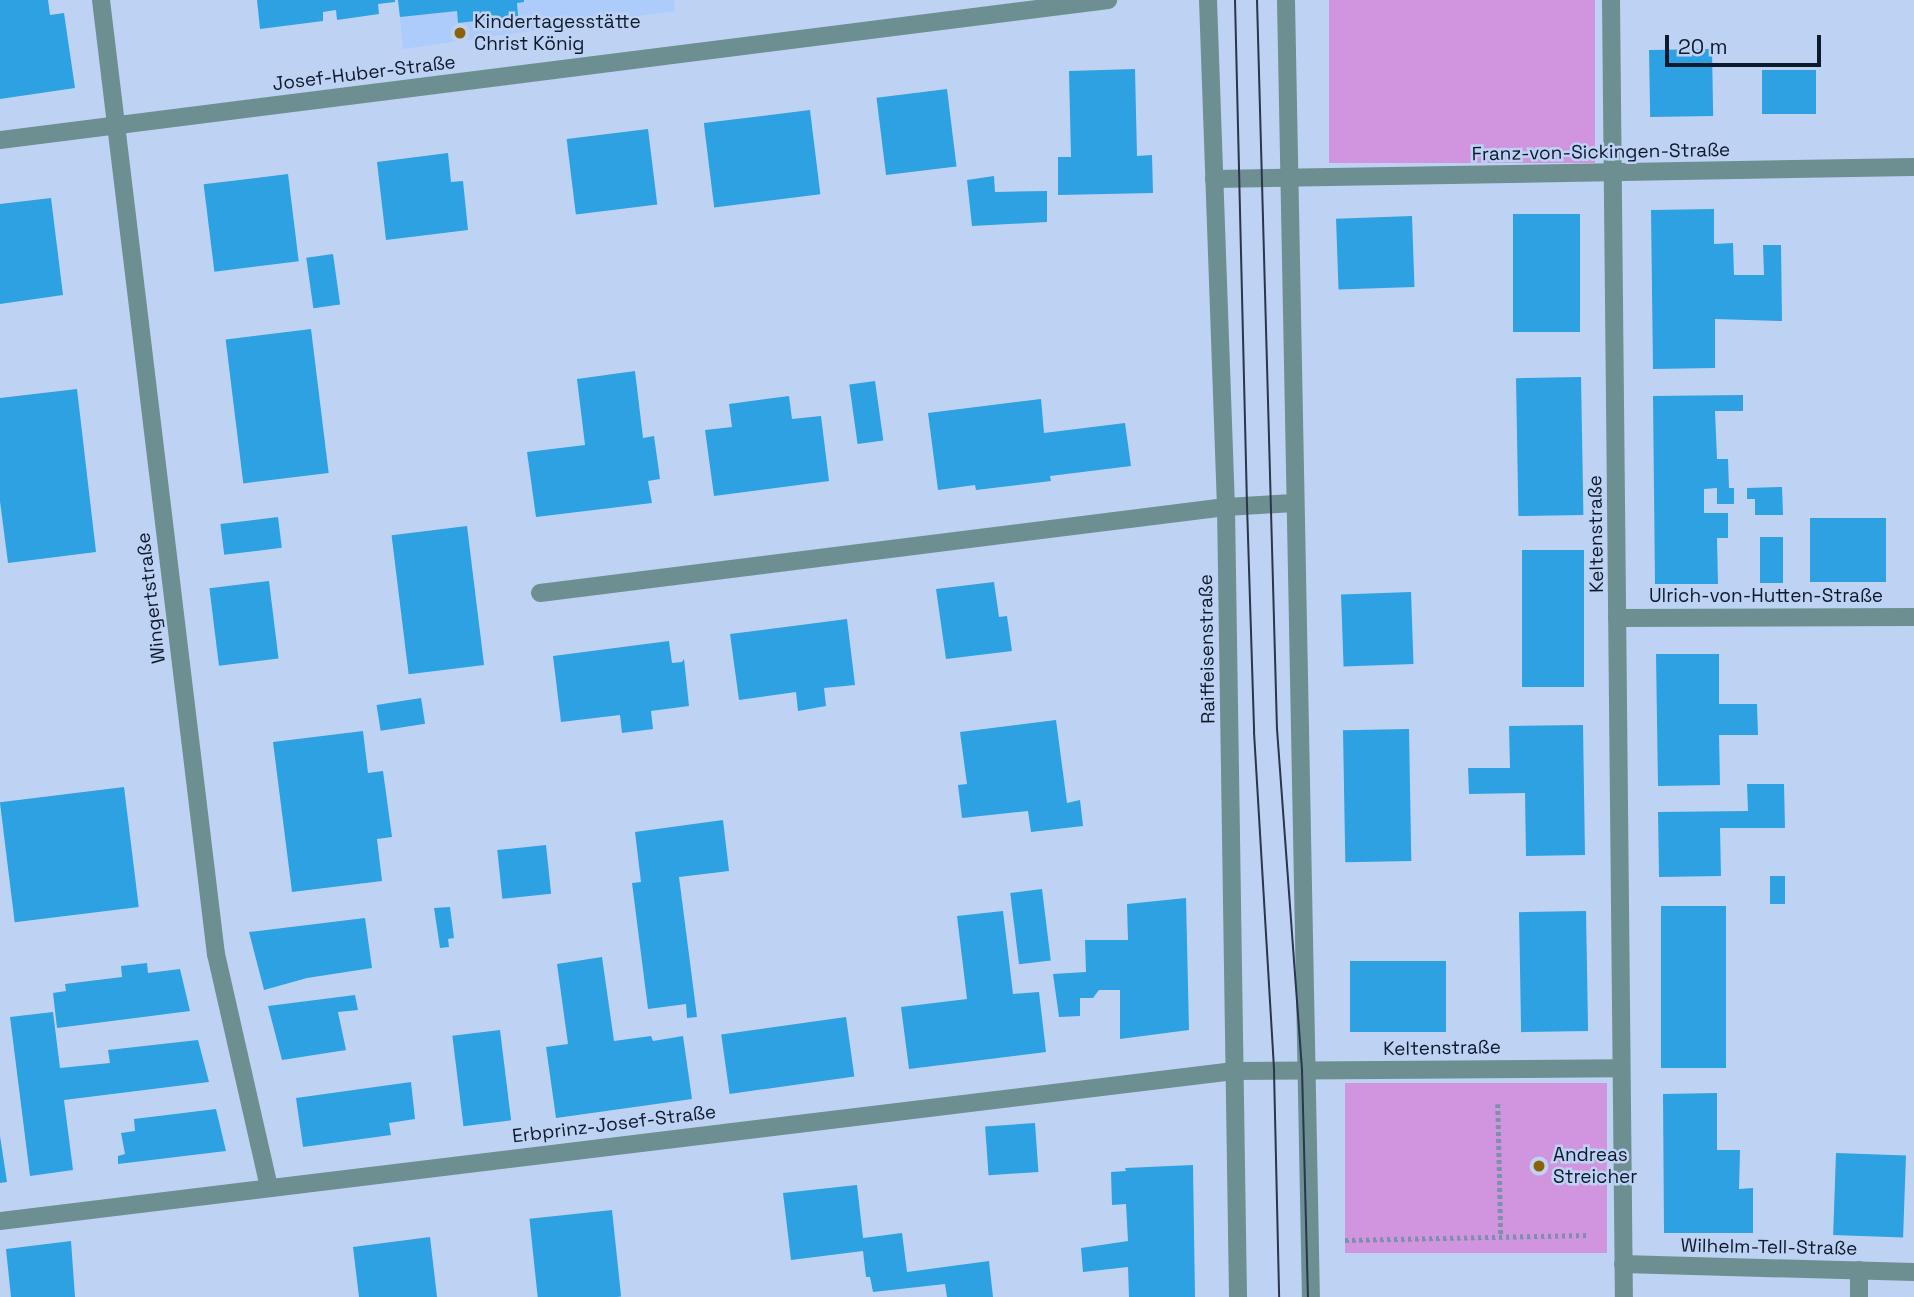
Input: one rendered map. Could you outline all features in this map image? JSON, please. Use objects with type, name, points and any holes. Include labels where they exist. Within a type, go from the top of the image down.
[{"type":"street","name":"Wingertstraße","points":[[101,0],[216,954],[269,1187]]},
{"type":"street","name":"Josef-Huber-Straße","points":[[0,140],[1108,0]]},
{"type":"street","name":"Raiffeisenstraße","points":[[1208,0],[1226,507],[1238,1297]]},
{"type":"street","points":[[1286,0],[1311,1297]]},
{"type":"street","name":"Keltenstraße","points":[[1611,0],[1624,1297]]},
{"type":"street","name":"Franz-von-Sickingen-Straße","points":[[1214,178],[1914,167]]},
{"type":"street","points":[[540,593],[1226,507],[1294,503]]},
{"type":"street","name":"Ulrich-von-Hutten-Straße","points":[[1618,618],[1914,617]]},
{"type":"street","name":"Keltenstraße","points":[[1234,1071],[1621,1068]]},
{"type":"street","name":"Erbprinz-Josef-Straße","points":[[0,1221],[1234,1071]]},
{"type":"street","name":"Wilhelm-Tell-Straße","points":[[1623,1264],[1914,1272]]},
{"type":"street","points":[[1859,1270],[1859,1297]]},
{"type":"path","points":[[1497,1068],[1501,1236]]},
{"type":"path","points":[[1310,1241],[1624,1234]]},
{"type":"shaded area","name":"Kindertagesstätte Christ König","points":[[398,0],[674,0],[675,11],[403,49]]},
{"type":"shaded area","points":[[1329,0],[1595,0],[1595,163],[1329,163]]},
{"type":"shaded area","points":[[1345,1083],[1607,1083],[1607,1253],[1345,1253]]},
{"type":"building","points":[[0,0],[48,0],[50,15],[64,13],[75,88],[0,99]]},
{"type":"building","points":[[257,0],[395,2],[378,4],[379,14],[337,20],[336,10],[323,12],[323,21],[260,29]]},
{"type":"building","points":[[398,0],[524,2],[517,3],[518,16],[458,23],[457,11],[400,17]]},
{"type":"building","points":[[1712,49],[1713,116],[1650,117],[1649,50]]},
{"type":"building","points":[[1135,69],[1137,156],[1152,155],[1153,193],[1058,195],[1058,157],[1071,157],[1069,71]]},
{"type":"building","points":[[1762,70],[1816,70],[1816,114],[1762,114]]},
{"type":"building","points":[[947,89],[957,166],[886,175],[877,98]]},
{"type":"building","points":[[810,110],[820,194],[714,207],[704,123]]},
{"type":"building","points":[[648,129],[657,204],[576,214],[567,139]]},
{"type":"building","points":[[448,153],[451,182],[463,181],[468,230],[386,240],[377,162]]},
{"type":"building","points":[[288,174],[299,261],[214,272],[204,184]]},
{"type":"building","points":[[994,176],[995,192],[1047,191],[1047,222],[972,226],[967,180]]},
{"type":"building","points":[[51,198],[63,295],[0,304],[0,204]]},
{"type":"building","points":[[1714,209],[1714,244],[1733,243],[1734,275],[1764,275],[1763,245],[1781,245],[1782,321],[1715,319],[1715,368],[1653,369],[1651,210]]},
{"type":"building","points":[[1513,214],[1580,214],[1580,332],[1513,332]]},
{"type":"building","points":[[1412,216],[1414,287],[1339,290],[1336,219]]},
{"type":"building","points":[[333,254],[340,305],[313,308],[306,258]]},
{"type":"building","points":[[311,329],[329,473],[243,483],[226,339]]},
{"type":"building","points":[[635,371],[643,438],[654,436],[660,479],[648,481],[652,503],[536,517],[527,452],[585,445],[577,379]]},
{"type":"building","points":[[1581,377],[1583,515],[1518,516],[1516,378]]},
{"type":"building","points":[[875,381],[883,440],[858,444],[849,385]]},
{"type":"building","points":[[77,389],[96,552],[8,563],[0,501],[0,398]]},
{"type":"building","points":[[1743,395],[1743,411],[1715,411],[1717,459],[1728,459],[1729,488],[1734,488],[1734,504],[1717,504],[1717,488],[1704,489],[1704,513],[1728,513],[1728,538],[1717,538],[1718,584],[1655,584],[1653,396]]},
{"type":"building","points":[[789,396],[792,419],[821,416],[829,481],[714,496],[705,430],[732,427],[729,404]]},
{"type":"building","points":[[1041,399],[1044,433],[1125,423],[1131,466],[1050,476],[1051,481],[976,490],[975,485],[938,490],[928,413]]},
{"type":"building","points":[[1782,487],[1783,515],[1755,515],[1755,499],[1747,499],[1747,488]]},
{"type":"building","points":[[278,517],[282,548],[224,555],[220,524]]},
{"type":"building","points":[[1810,518],[1886,518],[1886,582],[1810,582]]},
{"type":"building","points":[[467,526],[484,665],[409,674],[392,535]]},
{"type":"building","points":[[1760,537],[1783,537],[1783,583],[1760,583]]},
{"type":"building","points":[[1522,550],[1584,550],[1584,687],[1522,687]]},
{"type":"building","points":[[269,581],[279,658],[219,666],[209,588]]},
{"type":"building","points":[[994,582],[999,617],[1007,616],[1012,651],[946,659],[936,589]]},
{"type":"building","points":[[1411,592],[1414,664],[1344,666],[1341,594]]},
{"type":"building","points":[[847,619],[855,685],[824,688],[826,706],[798,711],[796,692],[739,700],[730,634]]},
{"type":"building","points":[[669,641],[672,663],[682,662],[684,659],[689,706],[651,711],[653,729],[622,733],[620,715],[561,722],[553,656]]},
{"type":"building","points":[[1656,654],[1719,654],[1719,704],[1757,704],[1758,735],[1719,735],[1720,785],[1658,786]]},
{"type":"building","points":[[421,698],[425,724],[381,731],[377,705]]},
{"type":"building","points":[[1056,720],[1067,803],[1080,800],[1083,826],[1031,832],[1028,811],[962,818],[958,785],[967,784],[960,732]]},
{"type":"building","points":[[1583,725],[1585,855],[1526,856],[1525,793],[1469,794],[1468,768],[1510,768],[1509,726]]},
{"type":"building","points":[[1409,729],[1411,861],[1345,862],[1343,730]]},
{"type":"building","points":[[363,731],[368,773],[383,771],[392,837],[377,839],[382,881],[292,892],[273,742]]},
{"type":"building","points":[[1747,784],[1784,784],[1785,828],[1720,828],[1721,876],[1659,877],[1658,812],[1748,811]]},
{"type":"building","points":[[124,787],[139,907],[15,922],[0,802]]},
{"type":"building","points":[[723,820],[729,871],[679,877],[697,1017],[687,1018],[686,1004],[648,1009],[632,883],[641,882],[635,832]]},
{"type":"building","points":[[546,845],[551,894],[502,899],[497,850]]},
{"type":"building","points":[[1770,876],[1785,876],[1785,904],[1770,904]]},
{"type":"building","points":[[1042,889],[1051,960],[1019,964],[1010,893]]},
{"type":"building","points":[[1186,898],[1189,1030],[1120,1039],[1120,990],[1099,990],[1093,998],[1080,998],[1080,1016],[1059,1017],[1053,974],[1086,972],[1085,940],[1128,940],[1127,904]]},
{"type":"building","points":[[1661,906],[1726,906],[1726,1068],[1661,1068]]},
{"type":"building","points":[[450,907],[454,938],[448,939],[449,947],[440,948],[434,908]]},
{"type":"building","points":[[1003,911],[1013,994],[1039,992],[1046,1052],[909,1069],[901,1007],[967,999],[957,916]]},
{"type":"building","points":[[1586,911],[1588,1031],[1521,1032],[1519,912]]},
{"type":"building","points":[[365,918],[372,968],[307,978],[264,990],[249,932]]},
{"type":"building","points":[[602,957],[614,1041],[651,1036],[653,1041],[683,1036],[692,1099],[556,1118],[546,1047],[568,1044],[557,964]]},
{"type":"building","points":[[1350,961],[1446,961],[1446,1032],[1350,1032]]},
{"type":"building","points":[[147,963],[148,973],[180,969],[190,1011],[57,1028],[53,993],[66,991],[65,984],[122,977],[121,966]]},
{"type":"building","points":[[355,995],[358,1010],[338,1012],[346,1050],[282,1060],[268,1006]]},
{"type":"building","points":[[53,1012],[60,1068],[110,1063],[108,1050],[198,1040],[209,1082],[64,1100],[73,1170],[30,1176],[10,1017]]},
{"type":"building","points":[[846,1017],[854,1076],[730,1094],[721,1035]]},
{"type":"building","points":[[500,1030],[511,1120],[463,1126],[452,1036]]},
{"type":"building","points":[[411,1082],[415,1119],[389,1123],[391,1135],[303,1147],[296,1098]]},
{"type":"building","points":[[1717,1093],[1717,1150],[1740,1150],[1739,1189],[1753,1188],[1753,1233],[1664,1233],[1663,1094]]},
{"type":"building","points":[[216,1109],[226,1151],[118,1164],[118,1156],[125,1154],[121,1133],[135,1131],[134,1119]]},
{"type":"building","points":[[1035,1123],[1038,1172],[989,1175],[985,1126]]},
{"type":"building","points":[[0,1136],[7,1182],[0,1183]]},
{"type":"building","points":[[1836,1153],[1906,1155],[1903,1237],[1833,1235]]},
{"type":"building","points":[[1193,1165],[1195,1297],[1129,1297],[1128,1267],[1083,1272],[1081,1248],[1128,1241],[1126,1204],[1112,1205],[1111,1172],[1126,1171],[1125,1168]]},
{"type":"building","points":[[857,1185],[863,1238],[902,1233],[907,1272],[989,1261],[993,1297],[947,1297],[945,1284],[873,1292],[870,1277],[866,1277],[863,1251],[791,1260],[783,1193]]},
{"type":"building","points":[[612,1210],[621,1297],[538,1297],[529,1219]]},
{"type":"building","points":[[430,1237],[437,1297],[359,1297],[353,1247]]},
{"type":"building","points":[[71,1241],[75,1297],[11,1297],[6,1249]]},
{"type":"tram line","points":[[1235,0],[1254,732],[1274,1071],[1279,1297]]},
{"type":"tram line","points":[[1257,0],[1277,729],[1302,1070],[1308,1297]]},
{"type":"place","name":"Kindertagesstätte Christ König","points":[[460,33]]},
{"type":"place","name":"Andreas Streicher","points":[[1539,1166]]}]
